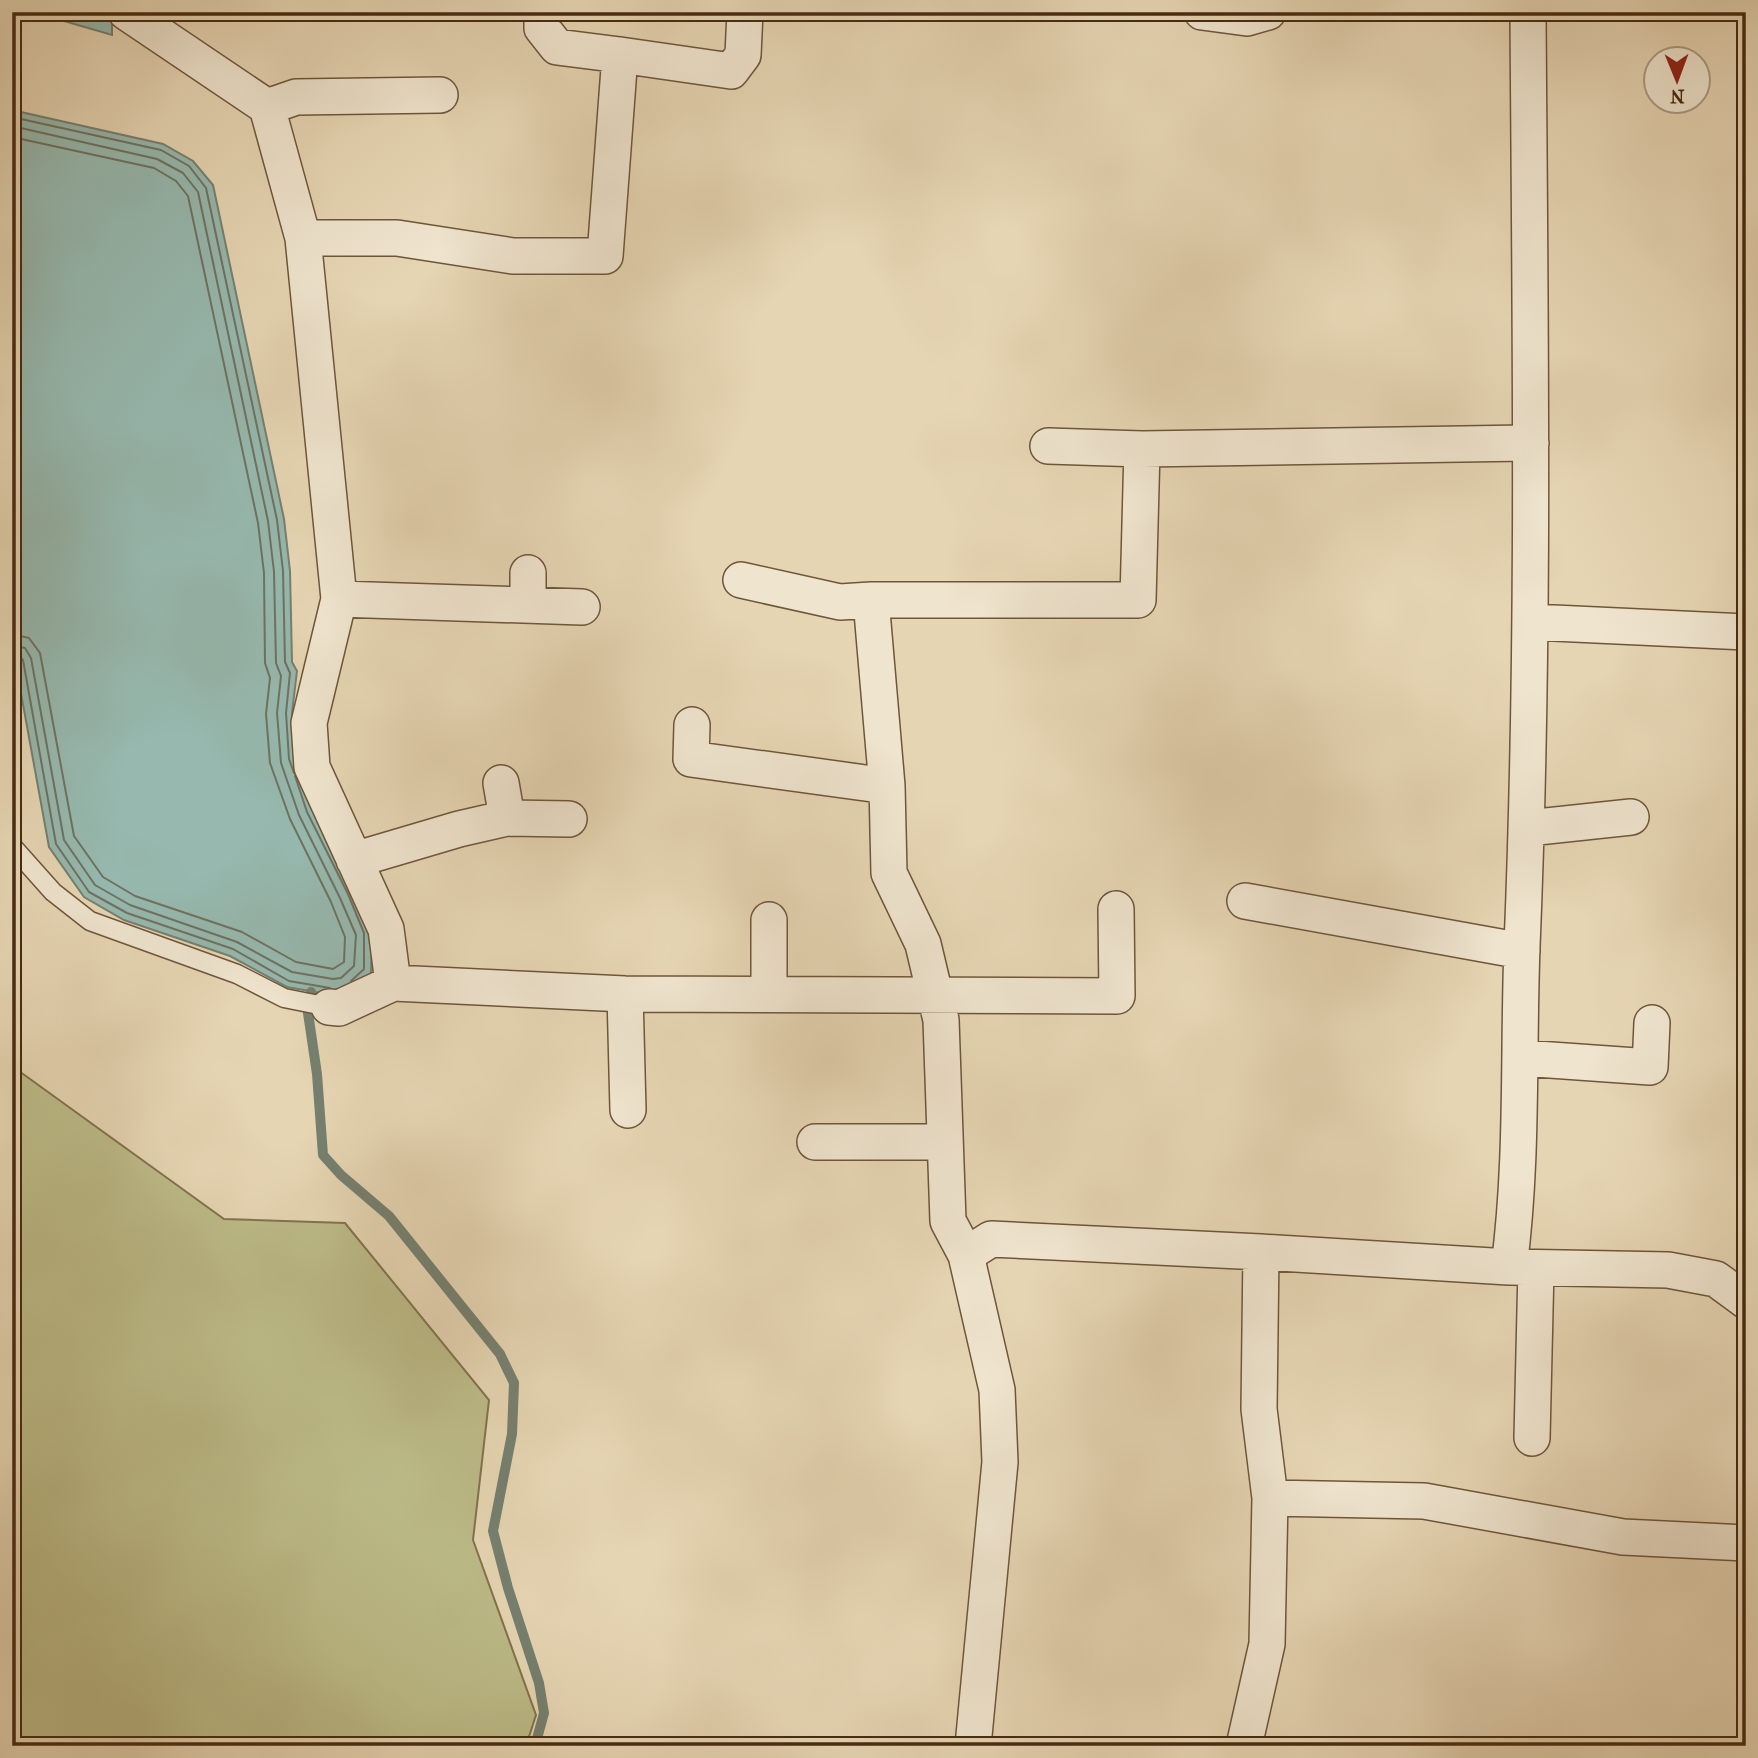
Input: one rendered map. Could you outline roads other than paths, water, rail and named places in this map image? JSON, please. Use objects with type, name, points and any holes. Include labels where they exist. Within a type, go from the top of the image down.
[{"type":"street","points":[[126,12],[267,107],[303,238],[339,599],[309,723],[312,767],[386,929],[393,983]]},
{"type":"street","points":[[542,12],[542,28],[557,47],[732,71],[743,55],[746,12]]},
{"type":"street","points":[[1202,12],[1247,18],[1268,12]]},
{"type":"street","points":[[1528,12],[1532,622],[1528,828],[1522,951],[1522,1058],[1514,1227],[1522,1268],[1532,1438]]},
{"type":"street","points":[[303,238],[397,238],[513,256],[605,256],[620,55]]},
{"type":"street","points":[[267,107],[296,97],[440,95]]},
{"type":"street","points":[[1048,446],[1142,449],[1531,443]]},
{"type":"street","points":[[741,580],[840,602],[1138,600],[1142,449]]},
{"type":"street","points":[[339,599],[528,589],[582,607]]},
{"type":"street","points":[[871,600],[887,786],[889,873],[923,944],[941,1020],[948,1221],[966,1255],[997,1390],[1000,1462],[973,1746]]},
{"type":"street","points":[[1532,622],[1746,632]]},
{"type":"street","points":[[692,725],[691,759],[887,786]]},
{"type":"street","points":[[501,783],[508,818]]},
{"type":"street","points":[[1528,828],[1631,817]]},
{"type":"street","points":[[354,860],[458,829],[508,818],[569,819]]},
{"type":"street","points":[[1245,901],[1522,951]]},
{"type":"street","points":[[329,1007],[339,1008],[393,983],[625,994],[1117,996],[1116,909]]},
{"type":"street","points":[[769,920],[769,994]]},
{"type":"street","points":[[625,994],[628,1110]]},
{"type":"street","points":[[1522,1058],[1650,1067],[1652,1023]]},
{"type":"street","points":[[814,1142],[945,1142]]},
{"type":"street","points":[[966,1255],[991,1240],[1261,1252],[1522,1268],[1668,1270],[1716,1279],[1746,1301]]},
{"type":"street","points":[[1244,1746],[1267,1644],[1270,1498],[1259,1409],[1261,1252]]},
{"type":"street","points":[[1270,1498],[1424,1501],[1623,1537],[1746,1543]]},
{"type":"lane","points":[[12,846],[53,891],[90,921],[237,975],[284,998],[329,1007]]},
{"type":"water","points":[[33,12],[112,12],[112,35]]},
{"type":"water","points":[[12,110],[163,144],[193,161],[213,185],[284,519],[290,571],[292,662],[297,671],[292,713],[296,758],[372,932],[371,973],[348,993],[332,995],[287,987],[230,956],[124,920],[84,897],[49,847],[12,644]]},
{"type":"waterway","points":[[311,992],[308,1013],[317,1074],[323,1155],[341,1175],[389,1216],[500,1354],[514,1383],[512,1434],[493,1531],[508,1588],[539,1683],[544,1713],[535,1746]]}]
